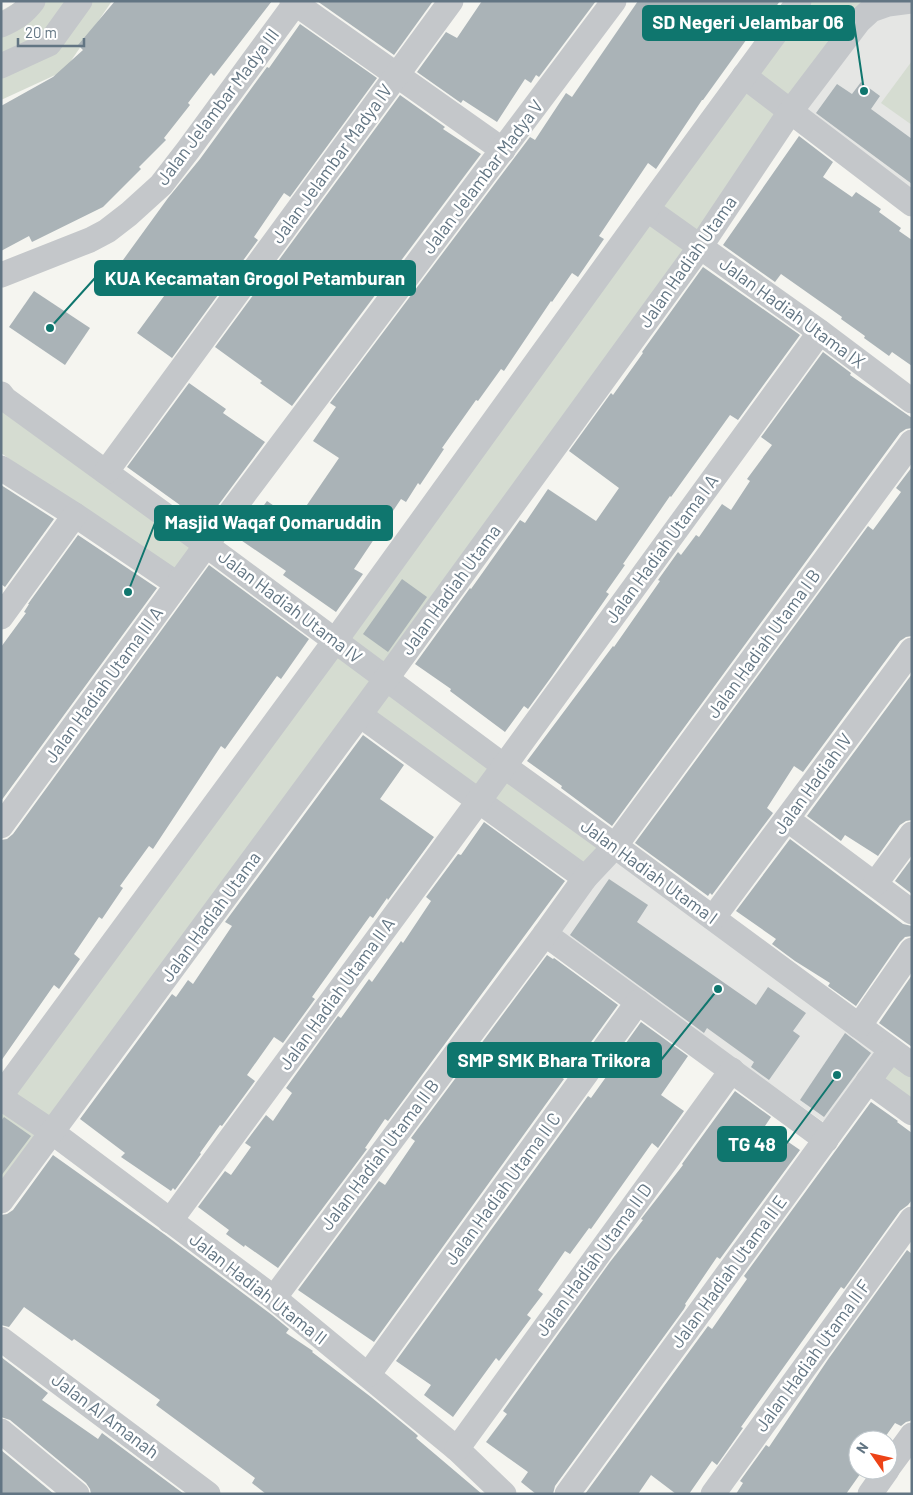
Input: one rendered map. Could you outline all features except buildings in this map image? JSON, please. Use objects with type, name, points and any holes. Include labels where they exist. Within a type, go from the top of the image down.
[{"type":"street","points":[[1,26],[19,16],[33,1]]},
{"type":"street","points":[[1,66],[49,44],[80,1]]},
{"type":"street","name":"Jalan Jelambar Madya IV","points":[[106,472],[451,1]]},
{"type":"street","name":"Jalan Jelambar Madya V","points":[[206,545],[614,1]]},
{"type":"street","points":[[1,1097],[335,641],[799,1]]},
{"type":"street","name":"Jalan Hadiah Utama","points":[[1,1201],[386,679],[700,247],[790,112],[859,20],[871,10],[888,4],[911,1]]},
{"type":"street","points":[[295,2],[503,150]]},
{"type":"street","name":"Jalan Jelambar Madya III","points":[[1,275],[90,240],[107,231],[161,185],[295,2]]},
{"type":"street","points":[[744,76],[912,204]]},
{"type":"street","name":"Jalan Hadiah Utama IX","points":[[647,209],[820,332],[912,401]]},
{"type":"street","name":"Jalan Hadiah Utama I A","points":[[504,766],[820,332]]},
{"type":"street","name":"Jalan Hadiah Utama IV","points":[[1,394],[5,399],[386,679]]},
{"type":"street","name":"Jalan Hadiah Utama I B","points":[[615,846],[912,442]]},
{"type":"street","points":[[1,468],[177,584]]},
{"type":"street","points":[[1,617],[75,515]]},
{"type":"street","name":"Jalan Hadiah Utama III A","points":[[1,826],[206,545]]},
{"type":"street","name":"Jalan Hadiah IV","points":[[713,918],[912,650]]},
{"type":"street","name":"Jalan Hadiah Utama I","points":[[386,679],[912,1065]]},
{"type":"street","points":[[360,714],[478,802],[585,878]]},
{"type":"street","name":"Jalan Hadiah Utama II A","points":[[170,1221],[504,766]]},
{"type":"street","points":[[787,819],[912,912]]},
{"type":"street","points":[[875,884],[912,834]]},
{"type":"street","name":"Jalan Hadiah Utama II B","points":[[274,1298],[585,878],[615,846]]},
{"type":"street","points":[[545,934],[826,1140]]},
{"type":"street","points":[[859,1026],[912,950]]},
{"type":"street","name":"Jalan Hadiah Utama II C","points":[[368,1375],[638,1002]]},
{"type":"street","name":"Jalan Hadiah Utama II E","points":[[568,1494],[891,1050]]},
{"type":"street","name":"Jalan Hadiah Utama II D","points":[[456,1449],[732,1070]]},
{"type":"street","points":[[868,1080],[912,1113]]},
{"type":"street","name":"Jalan Hadiah Utama II","points":[[1,1097],[52,1132],[274,1298],[456,1449],[504,1494]]},
{"type":"street","name":"Jalan Hadiah Utama II F","points":[[713,1494],[912,1219]]},
{"type":"street","name":"Jalan Al Amanah","points":[[1,1339],[208,1494]]},
{"type":"street","points":[[1,1431],[77,1494]]},
{"type":"street","points":[[898,1454],[912,1435]]},
{"type":"street","points":[[870,1494],[880,1480]]},
{"type":"shaded area","points":[[18,1],[112,1],[64,71],[1,100],[1,11]]},
{"type":"shaded area","points":[[806,1],[880,1],[790,106],[748,76]]},
{"type":"shaded area","points":[[912,8],[912,192],[801,113],[866,23]]},
{"type":"shaded area","points":[[912,61],[912,125],[881,103]]},
{"type":"shaded area","points":[[745,80],[792,120],[1,1192],[1,1098]]},
{"type":"shaded area","points":[[1,405],[198,545],[175,577],[1,453]]},
{"type":"shaded area","points":[[387,684],[604,845],[579,868],[365,715]]},
{"type":"shaded area","points":[[612,856],[878,1048],[826,1124],[557,930]]},
{"type":"shaded area","points":[[892,1059],[912,1073],[912,1102],[879,1079]]},
{"type":"place","name":"SD Negeri Jelambar 06","points":[[864,91]]},
{"type":"place","name":"KUA Kecamatan Grogol Petamburan","points":[[50,328]]},
{"type":"place","name":"Masjid Waqaf Qomaruddin","points":[[128,592]]},
{"type":"place","name":"SMP SMK Bhara Trikora","points":[[718,989]]},
{"type":"place","name":"TG 48","points":[[837,1075]]}]
